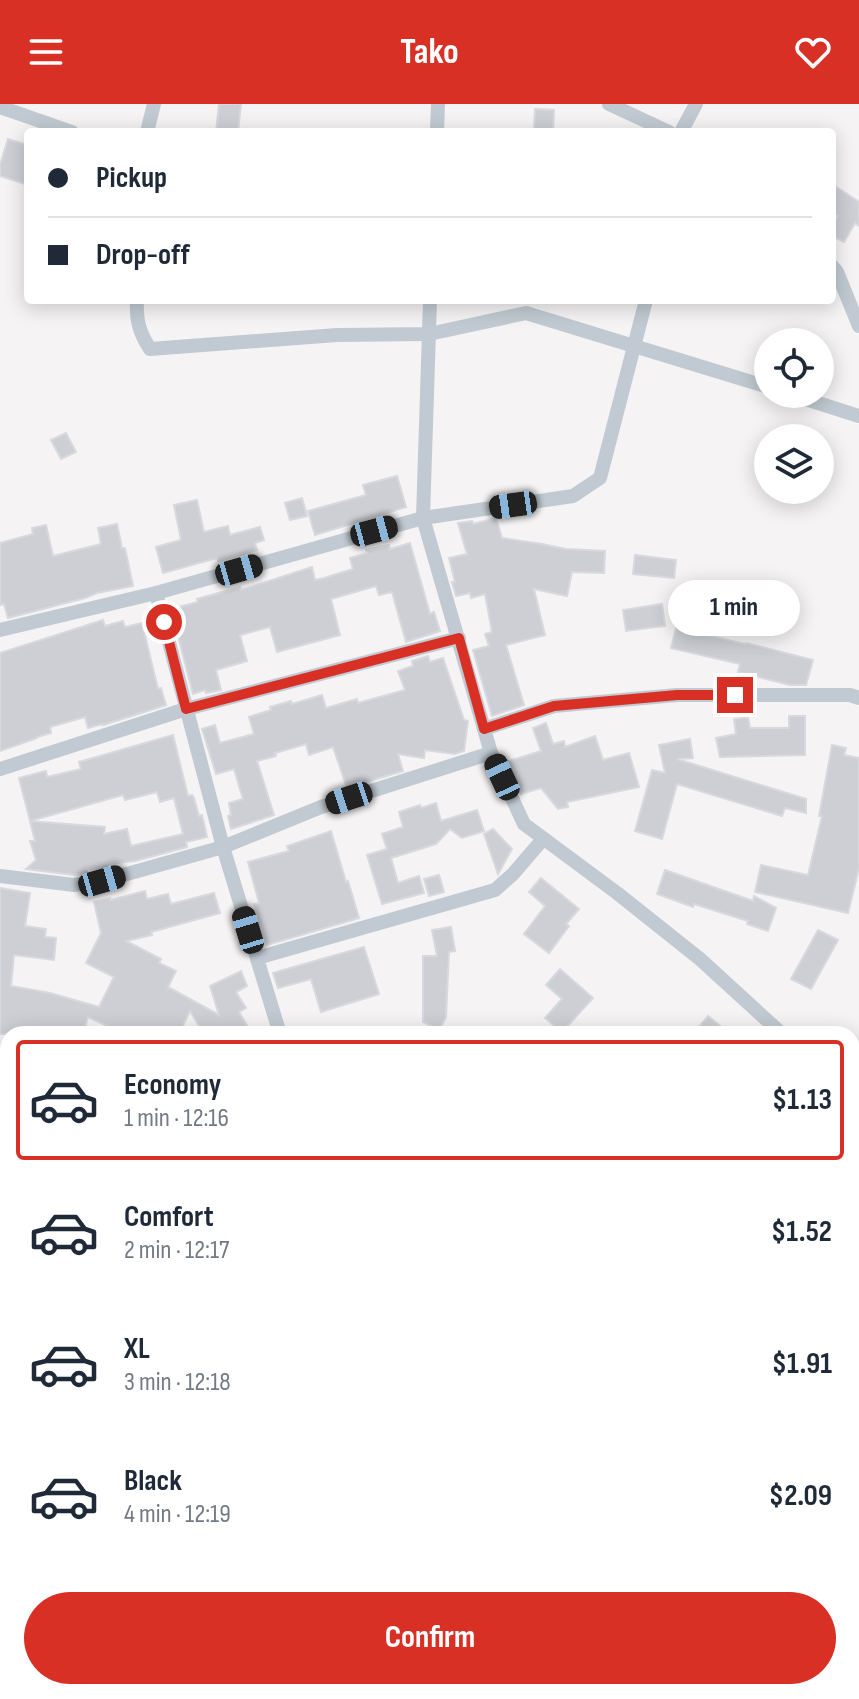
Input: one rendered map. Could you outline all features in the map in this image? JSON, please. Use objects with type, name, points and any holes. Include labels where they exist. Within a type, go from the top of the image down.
[{"type":"street","points":[[148,128],[154,104]]},
{"type":"street","points":[[437,128],[438,104]]},
{"type":"street","points":[[609,104],[660,128]]},
{"type":"street","points":[[683,128],[696,104]]},
{"type":"street","points":[[0,107],[60,128]]},
{"type":"street","points":[[836,271],[859,326]]},
{"type":"street","points":[[137,304],[140,334],[150,349],[337,335],[429,334],[526,313],[754,383]]},
{"type":"street","points":[[430,304],[423,518],[491,753],[524,824],[700,959],[773,1026]]},
{"type":"street","points":[[0,630],[156,593],[423,518],[573,496],[600,478],[645,304]]},
{"type":"street","points":[[834,408],[859,416]]},
{"type":"street","points":[[156,593],[223,847],[278,1026]]},
{"type":"street","points":[[0,769],[186,709],[459,638]]},
{"type":"street","points":[[484,729],[554,706],[677,695],[850,695],[859,698]]},
{"type":"street","points":[[0,876],[74,885],[102,881],[223,847],[321,807],[491,753]]},
{"type":"street","points":[[257,958],[495,890],[543,839]]},
{"type":"building","points":[[219,104],[241,104],[238,128],[216,128]]},
{"type":"building","points":[[535,109],[554,110],[553,128],[534,128]]},
{"type":"building","points":[[8,139],[24,144],[24,184],[0,176]]},
{"type":"building","points":[[836,187],[859,202],[859,226],[855,223],[844,242],[836,238]]},
{"type":"building","points":[[66,433],[76,452],[61,459],[51,440]]},
{"type":"building","points":[[397,476],[406,507],[315,535],[308,511],[366,495],[363,485]]},
{"type":"building","points":[[302,498],[307,516],[290,520],[285,503]]},
{"type":"building","points":[[197,500],[204,532],[228,526],[230,535],[260,527],[264,540],[255,543],[257,550],[163,573],[156,547],[181,540],[174,505]]},
{"type":"building","points":[[496,518],[502,538],[566,549],[605,551],[604,573],[572,572],[567,596],[534,589],[545,635],[506,645],[524,705],[492,716],[473,650],[489,646],[485,634],[492,632],[485,594],[471,598],[470,593],[456,596],[449,558],[467,554],[458,523],[472,521],[473,524]]},
{"type":"building","points":[[117,524],[133,586],[8,618],[4,604],[0,605],[0,543],[33,534],[32,528],[46,525],[53,556],[101,544],[98,528]]},
{"type":"building","points":[[410,543],[430,614],[434,612],[440,631],[406,642],[392,592],[379,595],[376,586],[331,599],[340,635],[277,652],[270,627],[240,635],[247,661],[216,670],[221,690],[193,694],[171,609],[312,567],[315,580],[324,578],[353,569],[350,558],[367,553],[366,550],[389,545],[390,549]]},
{"type":"building","points":[[635,555],[676,560],[674,578],[633,574]]},
{"type":"building","points":[[662,604],[665,626],[626,631],[623,610]]},
{"type":"building","points":[[103,620],[105,626],[123,621],[125,627],[142,623],[158,689],[161,688],[166,705],[88,728],[85,717],[50,727],[51,733],[0,751],[0,653]]},
{"type":"building","points":[[676,628],[813,660],[806,685],[790,685],[738,672],[740,664],[671,648]]},
{"type":"building","points":[[428,656],[430,662],[443,658],[464,720],[468,721],[464,751],[455,754],[425,750],[424,758],[398,754],[403,771],[346,785],[333,747],[309,755],[306,744],[275,753],[276,756],[257,761],[274,815],[231,829],[229,803],[243,799],[234,769],[216,774],[202,729],[215,725],[220,743],[254,734],[249,717],[271,710],[270,707],[322,695],[326,708],[405,690],[398,671],[413,666],[412,661]]},
{"type":"building","points":[[789,716],[805,716],[805,755],[720,757],[716,738],[736,734],[734,719],[748,717],[750,728],[789,728]]},
{"type":"building","points":[[546,723],[553,744],[564,741],[565,747],[595,736],[603,760],[629,753],[639,787],[567,802],[568,807],[558,809],[541,788],[521,794],[506,762],[541,751],[533,728]]},
{"type":"building","points":[[173,735],[188,796],[192,795],[199,816],[202,815],[207,837],[186,842],[187,847],[135,861],[108,864],[108,868],[87,869],[87,873],[74,875],[26,869],[36,860],[30,841],[35,841],[19,778],[46,771],[47,777],[81,769],[79,762]],"holes":[[[157,792],[160,802],[174,798],[183,834],[131,846],[127,829],[104,834],[105,827],[30,821],[123,795],[125,800]]]},
{"type":"building","points":[[690,739],[693,758],[677,759],[806,799],[806,813],[785,808],[782,816],[677,784],[662,839],[635,831],[652,770],[665,773],[659,745]]},
{"type":"building","points":[[832,745],[846,748],[844,755],[859,758],[859,868],[848,913],[755,892],[761,865],[808,875],[822,816],[819,816]]},
{"type":"building","points":[[436,803],[441,821],[477,810],[484,831],[462,838],[450,829],[436,844],[391,858],[398,883],[419,876],[424,893],[382,904],[367,855],[387,849],[382,834],[403,827],[399,812]]},
{"type":"building","points":[[493,829],[512,849],[498,874],[484,834]]},
{"type":"building","points":[[331,831],[359,918],[267,945],[254,904],[259,903],[248,862],[289,851],[287,846]]},
{"type":"building","points":[[665,870],[753,901],[754,896],[776,908],[768,931],[747,924],[748,921],[657,894]]},
{"type":"building","points":[[439,875],[444,892],[429,896],[424,879]]},
{"type":"building","points":[[541,878],[579,909],[549,953],[524,934],[545,906],[529,892]]},
{"type":"building","points":[[0,888],[30,893],[25,926],[46,929],[45,937],[56,938],[54,960],[14,955],[11,986],[99,1007],[114,977],[86,963],[101,933],[94,902],[145,891],[147,899],[168,894],[171,904],[214,893],[220,913],[126,941],[161,959],[159,963],[176,971],[168,987],[219,1015],[210,986],[241,971],[247,986],[236,992],[246,1008],[239,1012],[247,1026],[199,1026],[190,1011],[183,1026],[108,1026],[88,1017],[85,1026],[0,1026]]},
{"type":"building","points":[[451,927],[455,951],[449,952],[446,1017],[441,1026],[423,1022],[423,956],[437,956],[432,930]]},
{"type":"building","points":[[818,930],[838,940],[811,989],[791,979]]},
{"type":"building","points":[[364,947],[379,994],[321,1012],[311,979],[278,988],[273,973]]},
{"type":"building","points":[[560,969],[593,998],[567,1026],[555,1026],[545,1018],[562,999],[546,985]]},
{"type":"building","points":[[708,1016],[720,1026],[700,1026]]},
{"type":"route","points":[[164,622],[186,709],[459,638],[484,729],[554,706],[677,695],[735,695]]}]
